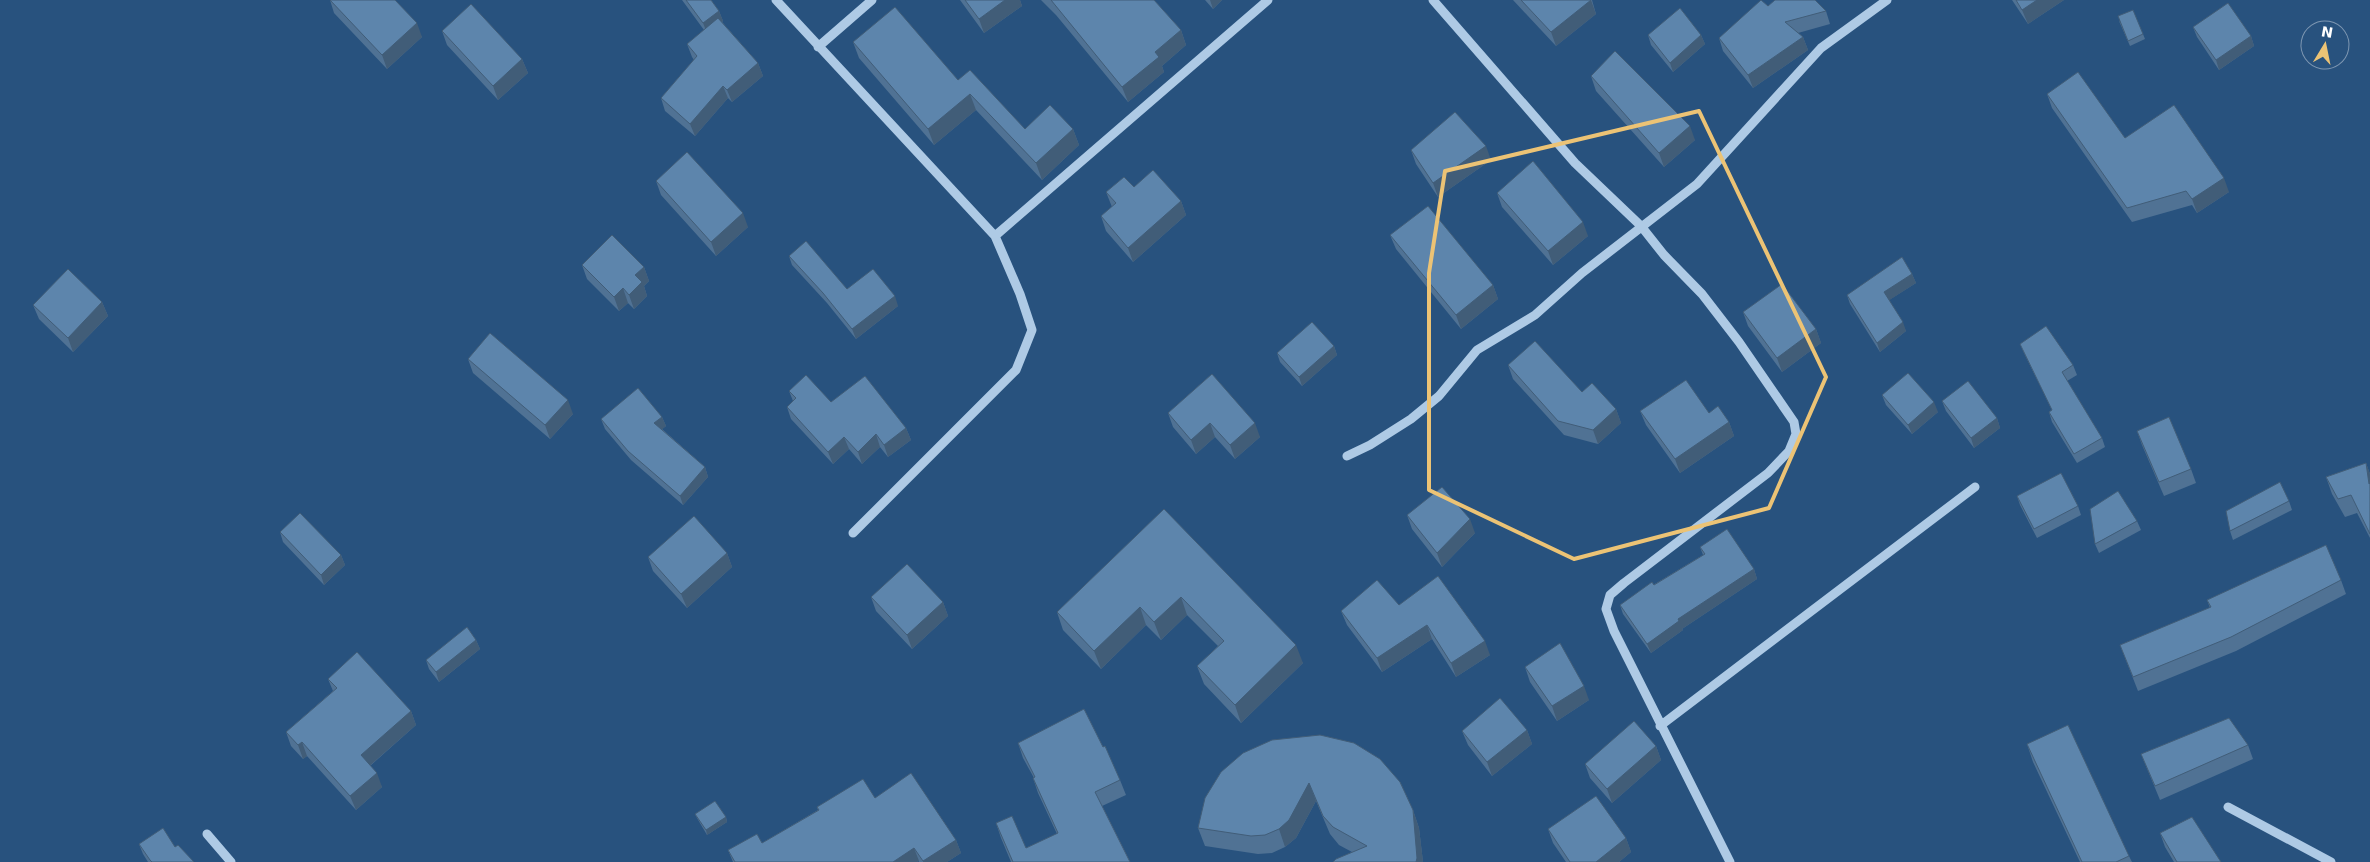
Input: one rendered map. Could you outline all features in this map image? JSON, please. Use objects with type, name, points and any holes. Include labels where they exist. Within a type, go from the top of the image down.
[{"type":"street","points":[[776,0],[995,236],[1020,294],[1032,330],[1016,370],[853,533]]},
{"type":"street","points":[[818,47],[872,0]]},
{"type":"street","points":[[995,236],[1268,0]]},
{"type":"street","points":[[1433,0],[1575,163],[1641,226],[1664,256],[1702,294],[1739,342],[1794,422],[1796,434],[1789,451],[1768,473],[1624,582],[1610,595],[1606,609],[1614,631],[1660,726],[1730,862]]},
{"type":"street","points":[[1347,456],[1370,445],[1411,419],[1440,396],[1477,350],[1535,315],[1582,273],[1697,184],[1821,48],[1886,0]]},
{"type":"street","points":[[1660,726],[1975,487]]},
{"type":"street","points":[[2228,807],[2331,862]]},
{"type":"street","points":[[207,834],[230,862]]},
{"type":"highlighted area","points":[[1699,111],[1826,377],[1769,508],[1574,559],[1429,490],[1429,273],[1445,171]]},
{"type":"building","points":[[330,0],[395,0],[417,23],[382,55]]},
{"type":"building","points":[[686,0],[711,0],[719,11],[703,23]]},
{"type":"building","points":[[965,0],[1005,0],[979,19]]},
{"type":"building","points":[[1051,0],[1154,0],[1181,30],[1155,52],[1159,57],[1122,87]]},
{"type":"building","points":[[1521,0],[1591,0],[1551,32]]},
{"type":"building","points":[[1761,0],[1768,6],[1775,0],[1815,0],[1826,11],[1785,22],[1803,37],[1748,75],[1719,38]]},
{"type":"building","points":[[2016,0],[2037,0],[2022,10]]},
{"type":"building","points":[[2228,3],[2251,36],[2216,60],[2193,27]]},
{"type":"building","points":[[471,4],[522,59],[493,86],[442,31]]},
{"type":"building","points":[[895,7],[958,80],[970,70],[1025,129],[1050,105],[1073,129],[1036,163],[970,94],[928,129],[853,42]]},
{"type":"building","points":[[1680,8],[1701,35],[1670,63],[1648,35]]},
{"type":"building","points":[[2133,10],[2143,34],[2128,41],[2118,16]]},
{"type":"building","points":[[718,18],[758,63],[727,90],[723,86],[690,124],[661,98],[697,56],[687,44]]},
{"type":"building","points":[[1615,51],[1690,126],[1659,153],[1591,76]]},
{"type":"building","points":[[2078,72],[2125,138],[2174,105],[2224,178],[2192,199],[2186,191],[2127,208],[2047,94]]},
{"type":"building","points":[[1455,112],[1486,146],[1433,183],[1411,150]]},
{"type":"building","points":[[687,152],[743,213],[711,242],[656,181]]},
{"type":"building","points":[[1533,161],[1583,222],[1548,251],[1497,193]]},
{"type":"building","points":[[1153,170],[1181,201],[1128,248],[1101,216],[1116,203],[1106,192],[1124,177],[1134,187]]},
{"type":"building","points":[[1428,206],[1493,285],[1456,315],[1390,235]]},
{"type":"building","points":[[612,235],[644,267],[635,275],[642,282],[629,295],[623,288],[614,297],[582,265]]},
{"type":"building","points":[[806,241],[847,289],[873,269],[895,296],[852,329],[823,293],[789,256]]},
{"type":"building","points":[[1902,257],[1912,274],[1884,292],[1903,322],[1877,343],[1847,295]]},
{"type":"building","points":[[68,269],[102,302],[68,338],[33,305]]},
{"type":"building","points":[[1782,284],[1816,329],[1777,358],[1743,312]]},
{"type":"building","points":[[1312,322],[1334,346],[1299,377],[1277,353]]},
{"type":"building","points":[[2046,326],[2073,365],[2062,372],[2102,438],[2074,454],[2049,412],[2052,410],[2020,344]]},
{"type":"building","points":[[490,333],[568,400],[545,425],[468,359]]},
{"type":"building","points":[[1535,341],[1582,392],[1592,383],[1616,409],[1593,430],[1558,421],[1508,365]]},
{"type":"building","points":[[1908,373],[1934,402],[1908,425],[1882,395]]},
{"type":"building","points":[[1212,374],[1255,423],[1230,445],[1210,423],[1191,440],[1168,413]]},
{"type":"building","points":[[806,375],[831,402],[865,376],[906,428],[884,445],[876,434],[858,452],[844,437],[828,452],[787,407],[796,398],[789,391]]},
{"type":"building","points":[[1686,380],[1709,413],[1718,406],[1729,422],[1675,459],[1640,411]]},
{"type":"building","points":[[1968,381],[1997,418],[1971,438],[1942,401]]},
{"type":"building","points":[[638,388],[662,417],[654,423],[705,467],[680,496],[628,451],[601,419]]},
{"type":"building","points":[[2169,417],[2191,469],[2159,482],[2137,431]]},
{"type":"building","points":[[2366,463],[2370,483],[2370,534],[2351,495],[2338,499],[2326,477]]},
{"type":"building","points":[[2061,473],[2078,506],[2034,529],[2017,496]]},
{"type":"building","points":[[2280,482],[2289,501],[2230,531],[2226,511]]},
{"type":"building","points":[[1442,487],[1470,519],[1437,553],[1407,515]]},
{"type":"building","points":[[2118,491],[2137,521],[2095,544],[2090,509]]},
{"type":"building","points":[[1164,509],[1296,645],[1235,705],[1197,666],[1224,641],[1181,597],[1154,622],[1140,607],[1094,651],[1057,612]]},
{"type":"building","points":[[300,513],[341,555],[321,575],[280,532]]},
{"type":"building","points":[[694,516],[727,553],[681,594],[648,557]]},
{"type":"building","points":[[1727,529],[1754,569],[1678,619],[1679,621],[1647,644],[1620,605],[1652,582],[1654,585],[1705,554],[1700,547]]},
{"type":"building","points":[[2326,545],[2341,580],[2231,637],[2133,677],[2120,645],[2211,607],[2207,600]]},
{"type":"building","points":[[907,564],[943,602],[907,635],[871,597]]},
{"type":"building","points":[[1438,576],[1485,641],[1451,663],[1427,625],[1377,658],[1341,611],[1377,580],[1399,605]]},
{"type":"building","points":[[467,627],[476,640],[436,672],[426,660]]},
{"type":"building","points":[[1560,643],[1584,686],[1552,706],[1525,667]]},
{"type":"building","points":[[357,652],[411,711],[361,755],[377,773],[350,796],[302,742],[298,745],[286,732],[337,688],[328,679]]},
{"type":"building","points":[[1500,698],[1527,730],[1487,762],[1462,731]]},
{"type":"building","points":[[1084,709],[1103,747],[1105,746],[1120,780],[1095,792],[1130,862],[1013,862],[996,823],[1012,816],[1026,848],[1058,833],[1033,778],[1035,777],[1018,743]]},
{"type":"building","points":[[2229,718],[2248,745],[2155,786],[2141,754]]},
{"type":"building","points":[[1634,721],[1656,746],[1607,789],[1585,764]]},
{"type":"building","points":[[2068,725],[2129,856],[2116,862],[2082,862],[2027,744]]},
{"type":"building","points":[[1320,735],[1354,743],[1380,759],[1400,782],[1413,810],[1416,862],[1333,862],[1367,846],[1333,827],[1323,816],[1309,783],[1289,820],[1279,829],[1265,835],[1251,836],[1198,828],[1205,798],[1221,772],[1243,753],[1272,740]]},
{"type":"building","points":[[911,773],[956,840],[923,861],[914,848],[893,862],[735,862],[728,850],[757,834],[762,843],[819,810],[817,807],[863,779],[875,798]]},
{"type":"building","points":[[1596,796],[1626,838],[1596,862],[1570,862],[1548,829]]},
{"type":"building","points":[[715,801],[726,817],[706,830],[695,814]]},
{"type":"building","points":[[2192,817],[2221,862],[2177,862],[2160,833]]},
{"type":"building","points":[[163,828],[175,847],[178,845],[194,862],[152,862],[150,860],[139,844]]}]
